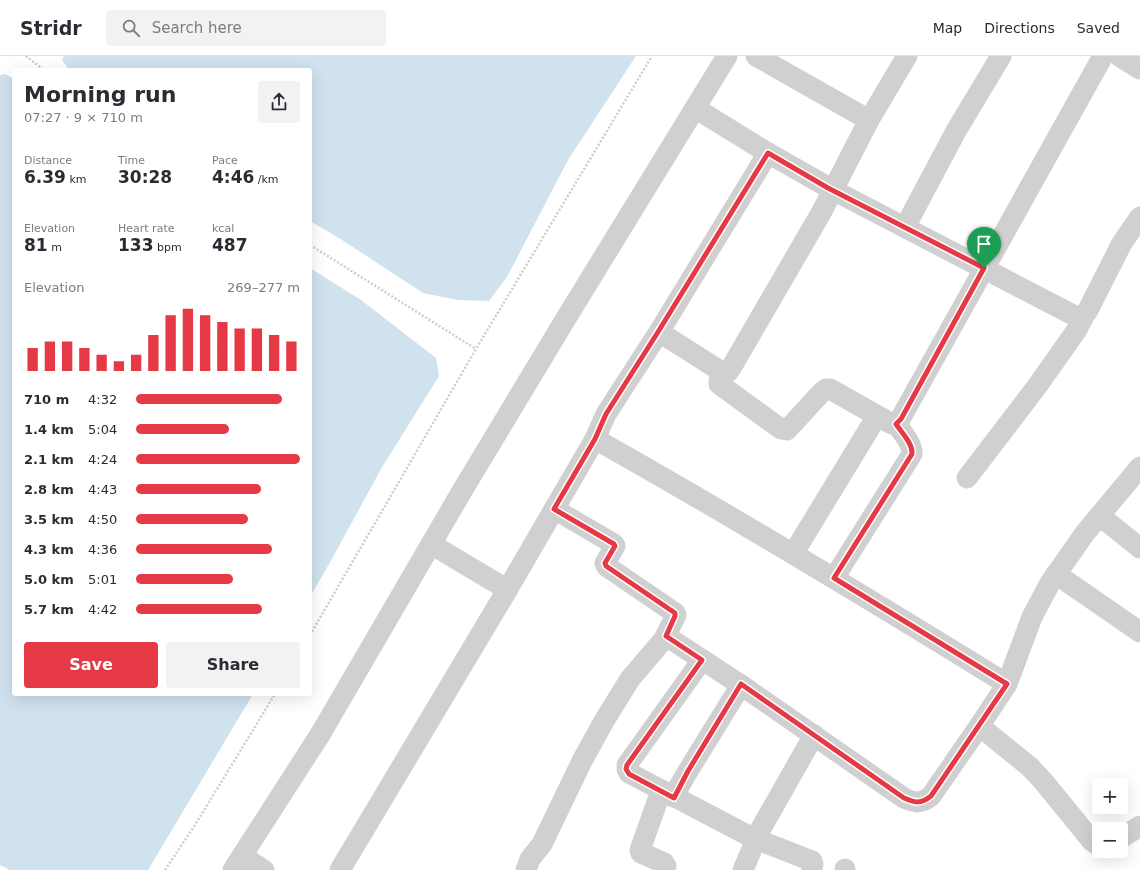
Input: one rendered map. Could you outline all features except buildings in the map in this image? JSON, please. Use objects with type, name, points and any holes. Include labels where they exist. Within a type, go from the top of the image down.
[{"type":"street","points":[[264,870],[237,863],[321,733],[431,544],[565,320],[727,56]]},
{"type":"street","points":[[756,56],[869,120]]},
{"type":"street","points":[[658,332],[721,371],[728,372],[821,213],[869,120],[907,56]]},
{"type":"street","points":[[905,227],[956,131],[1001,56]]},
{"type":"street","points":[[896,424],[901,419],[1102,56]]},
{"type":"street","points":[[1119,56],[1140,69]]},
{"type":"street","points":[[696,108],[768,153],[833,190],[1077,317],[1085,314]]},
{"type":"street","points":[[340,870],[595,439],[606,414],[768,153]]},
{"type":"street","points":[[967,478],[1038,385],[1076,331],[1122,243],[1140,217]]},
{"type":"street","points":[[721,371],[718,381],[719,384],[781,429],[787,430],[821,393],[826,389],[830,389],[892,424],[896,424],[910,445],[912,454],[834,578]]},
{"type":"street","points":[[793,554],[877,416]]},
{"type":"street","points":[[595,439],[706,502],[834,578],[1007,684]]},
{"type":"street","points":[[666,636],[741,684],[904,798],[913,802],[924,802],[931,796],[1007,684],[1032,617],[1056,574],[1085,533],[1140,469]]},
{"type":"street","points":[[526,870],[530,859],[539,848],[551,826],[582,761],[604,721],[630,679],[656,650],[666,636],[675,616],[675,613],[606,566],[605,563],[615,546],[614,544],[554,509]]},
{"type":"street","points":[[1100,516],[1140,548]]},
{"type":"street","points":[[431,544],[498,584]]},
{"type":"street","points":[[1056,574],[1140,632]]},
{"type":"street","points":[[702,660],[627,765],[626,769],[629,774],[754,838],[812,861],[812,870]]},
{"type":"street","points":[[665,870],[666,866],[664,863],[641,853],[640,850],[668,794],[691,765],[741,684]]},
{"type":"street","points":[[980,725],[1030,767],[1092,841]]},
{"type":"street","points":[[743,870],[754,844],[754,838],[814,735]]},
{"type":"street","points":[[1128,834],[1140,826]]},
{"type":"path","points":[[26,56],[41,68]]},
{"type":"path","points":[[312,632],[476,350],[652,56]]},
{"type":"path","points":[[312,246],[476,350]]},
{"type":"path","points":[[165,870],[195,825],[274,696]]},
{"type":"water","points":[[64,56],[636,56],[568,160],[507,277],[489,301],[458,300],[423,293],[312,222],[312,68],[68,68],[62,60]]},
{"type":"water","points":[[5,74],[12,78],[12,696],[252,696],[148,870],[10,870],[0,865],[0,75]]},
{"type":"water","points":[[312,269],[361,300],[436,358],[439,376],[381,469],[312,594]]},
{"type":"route","points":[[768,153],[828,188],[984,268],[901,419],[896,424],[910,445],[912,454],[834,578],[1007,684],[931,796],[924,802],[913,802],[904,798],[741,684],[688,771],[674,798],[629,774],[626,769],[627,765],[702,660],[666,636],[676,615],[675,613],[606,566],[605,563],[614,549],[614,544],[554,509],[595,439],[606,414],[768,153]]}]
